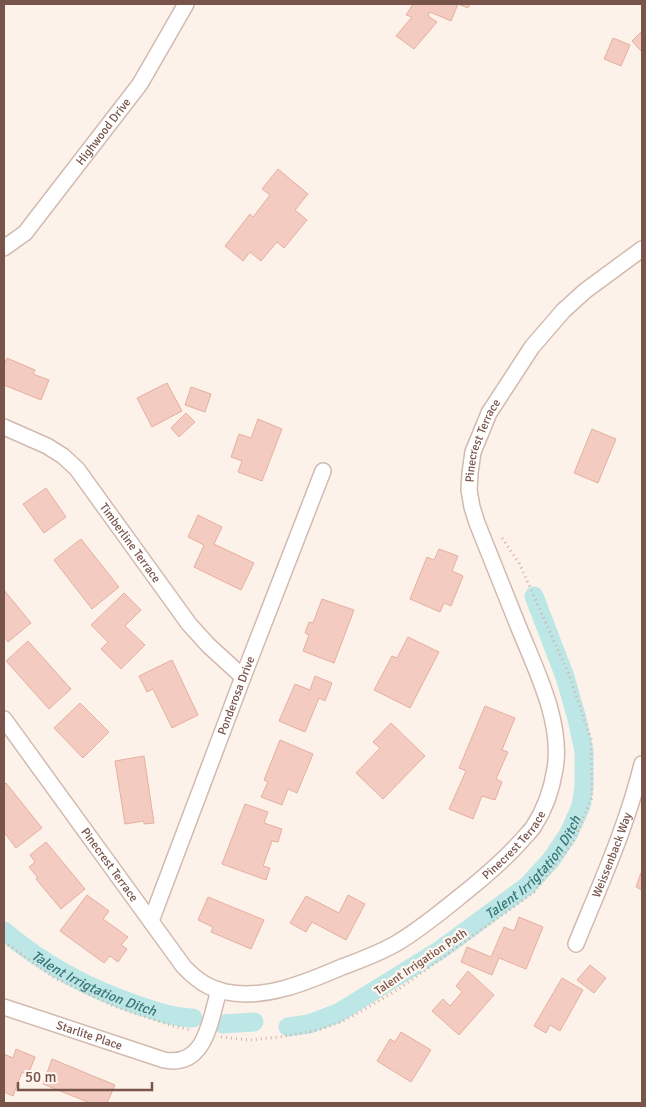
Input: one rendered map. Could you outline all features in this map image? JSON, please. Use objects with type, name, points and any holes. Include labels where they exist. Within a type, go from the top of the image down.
[{"type":"street","name":"Highwood Drive","points":[[4,248],[26,233],[140,84],[186,4]]},
{"type":"street","name":"Pinecrest Terrace","points":[[4,719],[184,967],[210,988],[240,993],[275,990],[302,984],[368,957],[422,927],[490,872],[534,826],[543,809],[555,768],[556,746],[553,720],[541,683],[472,507],[469,482],[473,452],[489,413],[532,347],[562,311],[585,290],[642,249]]},
{"type":"street","name":"Timberline Terrace","points":[[4,427],[47,446],[63,456],[77,469],[189,624],[208,645],[243,677]]},
{"type":"street","name":"Ponderosa Drive","points":[[151,921],[323,471]]},
{"type":"street","name":"Weissenback Way","points":[[576,944],[620,836],[637,786],[642,764]]},
{"type":"street","name":"Starlite Place","points":[[4,1007],[173,1062],[188,1058],[203,1042],[219,990]]},
{"type":"path","name":"Talent Irrigation Path","points":[[4,942],[55,978],[116,1007],[173,1026],[206,1034],[249,1040],[318,1030],[347,1019],[399,989],[534,892],[573,842],[592,797],[591,739],[570,677],[519,563],[497,531]]},
{"type":"building","points":[[413,4],[458,4],[451,21],[430,12],[428,16],[437,22],[414,49],[396,36],[412,17],[406,15]]},
{"type":"building","points":[[458,4],[470,4],[468,8]]},
{"type":"building","points":[[642,31],[642,52],[632,41]]},
{"type":"building","points":[[613,38],[630,45],[621,66],[604,59]]},
{"type":"building","points":[[278,169],[308,194],[295,210],[307,220],[284,248],[277,242],[261,261],[250,252],[243,261],[225,246],[250,214],[253,217],[270,195],[262,189]]},
{"type":"building","points":[[7,358],[35,370],[33,374],[49,380],[41,400],[4,385],[4,365]]},
{"type":"building","points":[[167,383],[182,411],[152,427],[137,398]]},
{"type":"building","points":[[191,387],[211,394],[205,412],[185,405]]},
{"type":"building","points":[[186,413],[195,422],[179,437],[171,428]]},
{"type":"building","points":[[258,419],[282,429],[262,481],[238,472],[242,461],[231,457],[239,434],[251,438]]},
{"type":"building","points":[[592,429],[616,439],[598,483],[574,473]]},
{"type":"building","points":[[46,488],[66,517],[44,533],[23,504]]},
{"type":"building","points":[[198,515],[222,527],[214,544],[254,563],[241,590],[194,567],[204,545],[188,537]]},
{"type":"building","points":[[81,539],[119,587],[92,609],[54,560]]},
{"type":"building","points":[[439,549],[458,556],[452,571],[463,576],[451,606],[444,603],[440,612],[410,599],[427,557],[434,560]]},
{"type":"building","points":[[4,590],[31,623],[8,642],[4,637]]},
{"type":"building","points":[[124,593],[141,610],[125,626],[145,645],[121,669],[101,649],[108,642],[91,625]]},
{"type":"building","points":[[322,599],[354,610],[334,663],[303,651],[309,635],[305,633],[309,622],[313,623]]},
{"type":"building","points":[[408,637],[439,652],[410,708],[374,690],[392,656],[397,658]]},
{"type":"building","points":[[28,641],[71,689],[49,709],[6,661]]},
{"type":"building","points":[[172,660],[198,715],[172,728],[153,689],[147,692],[139,676]]},
{"type":"building","points":[[315,676],[332,683],[325,701],[319,698],[305,732],[279,721],[295,684],[310,690]]},
{"type":"building","points":[[80,703],[109,732],[83,758],[54,728]]},
{"type":"building","points":[[485,706],[515,718],[502,750],[508,752],[496,779],[502,782],[495,800],[482,796],[473,819],[449,809],[466,771],[459,768]]},
{"type":"building","points":[[391,723],[425,756],[383,799],[356,773],[380,748],[373,742]]},
{"type":"building","points":[[280,740],[313,754],[297,793],[288,789],[282,805],[261,797],[268,782],[264,780]]},
{"type":"building","points":[[144,756],[154,823],[144,824],[144,821],[125,824],[115,761]]},
{"type":"building","points":[[6,783],[42,828],[16,848],[4,832],[4,785]]},
{"type":"building","points":[[245,804],[268,812],[264,823],[282,829],[278,842],[272,841],[263,866],[270,868],[266,880],[222,864]]},
{"type":"building","points":[[46,842],[85,889],[61,909],[36,879],[38,878],[29,867],[35,862],[30,855]]},
{"type":"building","points":[[642,870],[642,890],[636,887]]},
{"type":"building","points":[[87,895],[109,911],[103,919],[128,937],[121,945],[127,949],[118,962],[110,956],[104,963],[60,931]]},
{"type":"building","points":[[348,895],[365,904],[346,940],[312,922],[306,932],[290,923],[306,896],[339,913]]},
{"type":"building","points":[[208,897],[264,920],[251,949],[211,932],[213,927],[198,920]]},
{"type":"building","points":[[519,917],[543,927],[526,969],[499,958],[492,975],[461,962],[467,947],[491,957],[504,927],[514,931]]},
{"type":"building","points":[[590,965],[606,978],[594,993],[577,980]]},
{"type":"building","points":[[468,971],[494,995],[459,1035],[432,1011],[443,999],[450,1006],[462,992],[456,986]]},
{"type":"building","points":[[562,978],[583,990],[560,1031],[550,1025],[546,1033],[534,1026]]},
{"type":"building","points":[[401,1032],[431,1050],[411,1082],[377,1061],[390,1039],[395,1042]]},
{"type":"building","points":[[16,1049],[35,1057],[28,1075],[22,1072],[13,1096],[4,1092],[4,1054],[13,1058]]},
{"type":"building","points":[[52,1059],[115,1085],[107,1103],[90,1103],[43,1084]]},
{"type":"waterway","name":"Talent Irrigtation Ditch","points":[[288,1027],[309,1024],[338,1013],[440,950],[527,886],[551,860],[569,833],[581,806],[584,787],[584,751],[565,677],[534,596]]},
{"type":"waterway","name":"Talent Irrigtation Ditch","points":[[4,931],[50,965],[83,983],[157,1012],[193,1018]]},
{"type":"waterway","name":"Talent Irrigtation Ditch","points":[[223,1024],[254,1022]]}]
